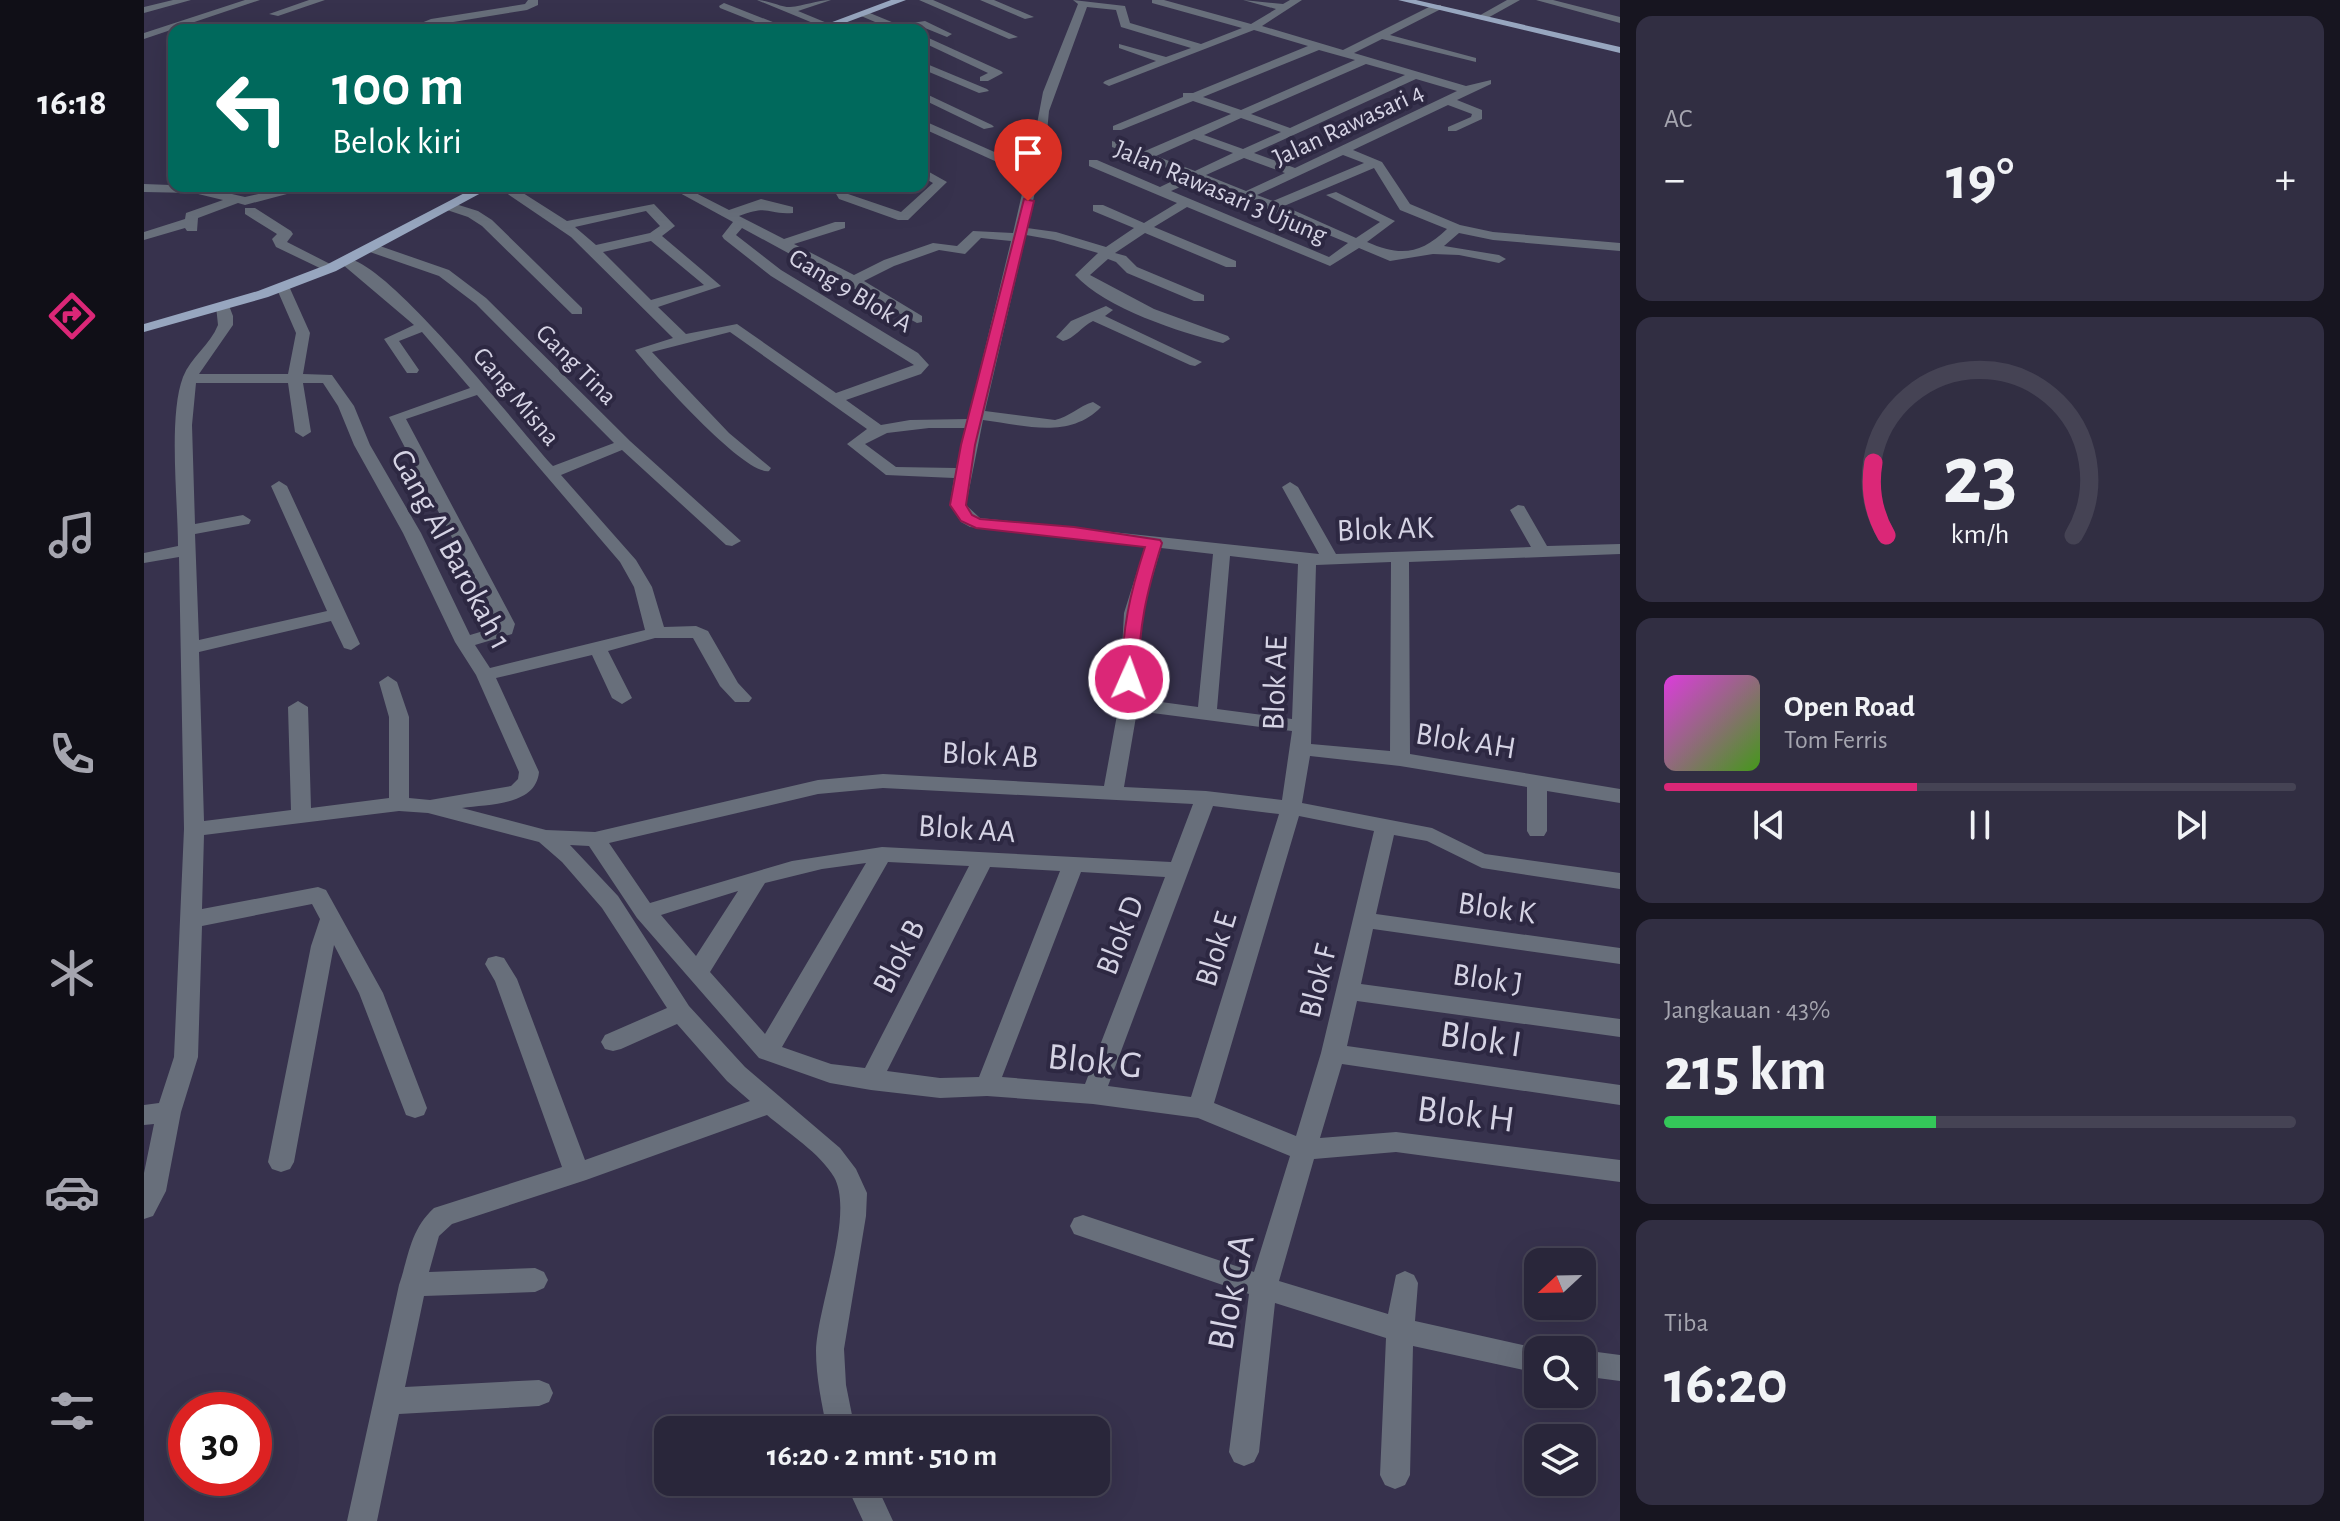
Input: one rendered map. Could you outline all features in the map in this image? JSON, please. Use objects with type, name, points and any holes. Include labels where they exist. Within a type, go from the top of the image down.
[{"type":"main road","points":[[843,24],[901,0]]},
{"type":"main road","points":[[1403,0],[1620,50]]},
{"type":"main road","points":[[144,328],[283,287],[331,268],[476,192]]},
{"type":"street","points":[[144,10],[186,0]]},
{"type":"street","points":[[181,24],[255,0]]},
{"type":"street","points":[[274,14],[320,0]]},
{"type":"street","points":[[426,24],[527,7],[533,5],[533,0]]},
{"type":"street","points":[[762,0],[824,24]]},
{"type":"street","points":[[789,10],[826,0]]},
{"type":"street","points":[[924,0],[1013,37]]},
{"type":"street","points":[[985,0],[1029,17]]},
{"type":"street","points":[[1248,0],[1282,7]]},
{"type":"street","points":[[1109,83],[1251,27],[1297,0]]},
{"type":"street","points":[[1480,18],[1515,0]]},
{"type":"street","points":[[1541,0],[1620,20]]},
{"type":"street","points":[[1093,407],[1071,421],[1055,425],[976,419],[925,421],[880,431],[856,440],[855,444],[892,472],[962,473],[976,419],[1010,264],[1021,234],[1040,142],[1039,132],[1080,1],[1121,8],[1125,25],[1200,47]]},
{"type":"street","points":[[1156,1],[1321,45],[1466,90]]},
{"type":"street","points":[[724,6],[769,24]]},
{"type":"street","points":[[1346,53],[1437,7]]},
{"type":"street","points":[[865,14],[889,24]]},
{"type":"street","points":[[928,26],[961,40]]},
{"type":"street","points":[[144,36],[168,28]]},
{"type":"street","points":[[1383,36],[1472,60]]},
{"type":"street","points":[[928,41],[997,73],[984,85],[928,67]]},
{"type":"street","points":[[1117,128],[1321,45]]},
{"type":"street","points":[[1123,46],[1166,61]]},
{"type":"street","points":[[1145,156],[1367,59]]},
{"type":"street","points":[[1134,107],[1243,63],[1275,63]]},
{"type":"street","points":[[1161,191],[1417,74]]},
{"type":"street","name":"Jalan Rawasari 4","points":[[1245,196],[1487,82]]},
{"type":"street","points":[[1174,91],[1289,131]]},
{"type":"street","points":[[928,98],[988,127]]},
{"type":"street","points":[[1448,101],[1478,112],[1476,119],[1452,129]]},
{"type":"street","points":[[928,127],[997,158],[1040,142]]},
{"type":"street","points":[[1194,135],[1295,172]]},
{"type":"street","points":[[1116,144],[1273,206],[1314,205],[1389,220],[1358,243]]},
{"type":"street","points":[[1343,150],[1375,163],[1405,207],[1456,228],[1493,236],[1620,247]]},
{"type":"street","name":"Jalan Rawasari 3 Ujung","points":[[1093,163],[1330,262],[1358,243]]},
{"type":"street","points":[[1273,206],[1375,163]]},
{"type":"street","points":[[841,192],[843,196],[903,217],[941,182],[928,175]]},
{"type":"street","points":[[1314,205],[1352,184]]},
{"type":"street","points":[[144,188],[168,188]]},
{"type":"street","points":[[205,192],[234,200],[255,200],[287,192]]},
{"type":"street","points":[[514,192],[531,201],[593,250],[681,338]]},
{"type":"street","points":[[684,192],[853,281],[917,319]]},
{"type":"street","points":[[144,236],[191,225],[191,216],[197,212],[234,200]]},
{"type":"street","points":[[726,216],[761,203],[772,203],[788,210]]},
{"type":"street","points":[[1185,203],[1143,226],[1105,253],[1082,275],[1126,300],[1201,334],[1223,339]]},
{"type":"street","points":[[1314,205],[1358,243],[1390,257],[1433,250],[1468,252],[1499,259]]},
{"type":"street","points":[[449,206],[473,214],[487,223],[577,311]]},
{"type":"street","points":[[564,226],[648,207],[668,226],[654,236],[593,250]]},
{"type":"street","points":[[1098,208],[1231,264]]},
{"type":"street","points":[[250,211],[284,232],[285,236],[278,241],[281,244],[331,268]]},
{"type":"street","name":"Gang 9 Blok A","points":[[739,223],[730,238],[776,273],[913,356],[922,365],[916,371],[834,399]]},
{"type":"street","points":[[781,244],[840,225]]},
{"type":"street","points":[[1433,250],[1456,228]]},
{"type":"street","points":[[853,281],[889,263],[938,246],[960,251],[978,234],[1021,234],[1056,236],[1105,253],[1121,259],[1132,270],[1199,298]]},
{"type":"street","points":[[647,306],[715,287],[654,236]]},
{"type":"street","name":"Gang Tina","points":[[372,248],[444,273],[481,301],[624,444],[732,541]]},
{"type":"street","name":"Gang Misna","points":[[347,261],[384,287],[443,343],[478,390],[638,576],[655,627],[653,633]]},
{"type":"street","points":[[283,287],[303,333],[295,378],[303,432]]},
{"type":"street","points":[[1063,337],[1076,324],[1126,300]]},
{"type":"street","points":[[144,1208],[153,1191],[156,1114],[186,1057],[194,829],[184,425],[189,379],[195,365],[226,328],[227,314],[223,306]]},
{"type":"street","points":[[1093,316],[1195,362]]},
{"type":"street","points":[[412,370],[391,339],[425,326]]},
{"type":"street","points":[[763,468],[723,436],[642,350],[732,327],[880,431]]},
{"type":"street","name":"Gang Al Barokah 1","points":[[189,379],[329,379],[412,533],[464,642],[485,675],[529,772],[528,781],[517,792],[428,806]]},
{"type":"street","points":[[464,642],[499,634],[506,630],[506,624],[397,417],[478,390]]},
{"type":"street","points":[[551,473],[624,444]]},
{"type":"street","name":"Blok AK","points":[[962,473],[958,505],[967,518],[976,523],[1074,532],[1222,552],[1331,561],[1620,549]]},
{"type":"street","points":[[279,486],[351,644]]},
{"type":"street","points":[[1290,487],[1331,561]]},
{"type":"street","points":[[1518,510],[1542,552]]},
{"type":"street","points":[[144,558],[243,520]]},
{"type":"street","points":[[1113,793],[1129,704],[1133,613],[1154,543]]},
{"type":"street","points":[[1207,715],[1222,552]]},
{"type":"street","points":[[1400,558],[1400,759]]},
{"type":"street","name":"Blok AE","points":[[1291,808],[1301,749],[1307,560]]},
{"type":"street","points":[[190,648],[339,614]]},
{"type":"street","points":[[485,675],[653,633],[696,632],[702,635],[730,686],[742,698]]},
{"type":"street","points":[[597,646],[622,698]]},
{"type":"street","points":[[388,682],[399,717],[399,804]]},
{"type":"street","points":[[1129,704],[1301,726]]},
{"type":"street","points":[[298,707],[301,814]]},
{"type":"street","name":"Blok AH","points":[[1301,749],[1400,759],[1620,796]]},
{"type":"street","name":"Blok AB","points":[[546,837],[595,839],[818,787],[883,781],[1206,798],[1291,808],[1432,835],[1482,861],[1620,881]]},
{"type":"street","points":[[1537,782],[1537,831]]},
{"type":"street","name":"Blok D","points":[[1093,1094],[1206,798]]},
{"type":"street","points":[[194,829],[399,804],[428,806],[546,837],[570,857],[610,902],[681,1012],[736,1074],[831,1155],[843,1169],[854,1193],[853,1216],[830,1349],[838,1416]]},
{"type":"street","name":"Blok E","points":[[1200,1108],[1291,808]]},
{"type":"street","name":"Blok F","points":[[1303,1150],[1333,1053],[1386,825]]},
{"type":"street","points":[[595,839],[645,912],[767,1051],[882,854]]},
{"type":"street","name":"Blok AA","points":[[645,912],[811,863],[846,856],[882,854],[1178,870]]},
{"type":"street","name":"Blok B","points":[[871,1080],[982,861]]},
{"type":"street","points":[[987,1086],[1073,866]]},
{"type":"street","points":[[697,973],[756,880]]},
{"type":"street","points":[[189,920],[318,895],[371,993],[415,1108]]},
{"type":"street","points":[[281,1162],[322,946],[331,919]]},
{"type":"street","name":"Blok K","points":[[1365,920],[1620,956]]},
{"type":"street","points":[[496,964],[506,979],[577,1173]]},
{"type":"street","name":"Blok J","points":[[1348,991],[1620,1028]]},
{"type":"street","points":[[613,1042],[681,1012]]},
{"type":"street","name":"Blok G","points":[[767,1051],[830,1073],[871,1080],[940,1088],[987,1086],[1093,1094],[1200,1108],[1303,1150]]},
{"type":"street","name":"Blok I","points":[[1333,1053],[1620,1095]]},
{"type":"street","points":[[362,1521],[412,1285],[429,1229],[443,1216],[577,1173],[769,1104]]},
{"type":"street","name":"Blok H","points":[[1303,1150],[1396,1142],[1620,1171]]},
{"type":"street","name":"Blok GA","points":[[1244,1452],[1263,1288],[1303,1150]]},
{"type":"street","points":[[1083,1226],[1263,1288],[1400,1329],[1492,1353],[1524,1358]]},
{"type":"street","points":[[412,1285],[535,1280]]},
{"type":"street","points":[[1395,1475],[1400,1329],[1405,1283]]},
{"type":"street","points":[[1596,1365],[1620,1368]]},
{"type":"street","points":[[389,1401],[539,1393]]},
{"type":"street","points":[[866,1496],[878,1521]]},
{"type":"route","points":[[1028,201],[1022,231],[1010,264],[968,445],[958,505],[967,518],[976,523],[1154,543],[1136,599],[1129,679]]}]
